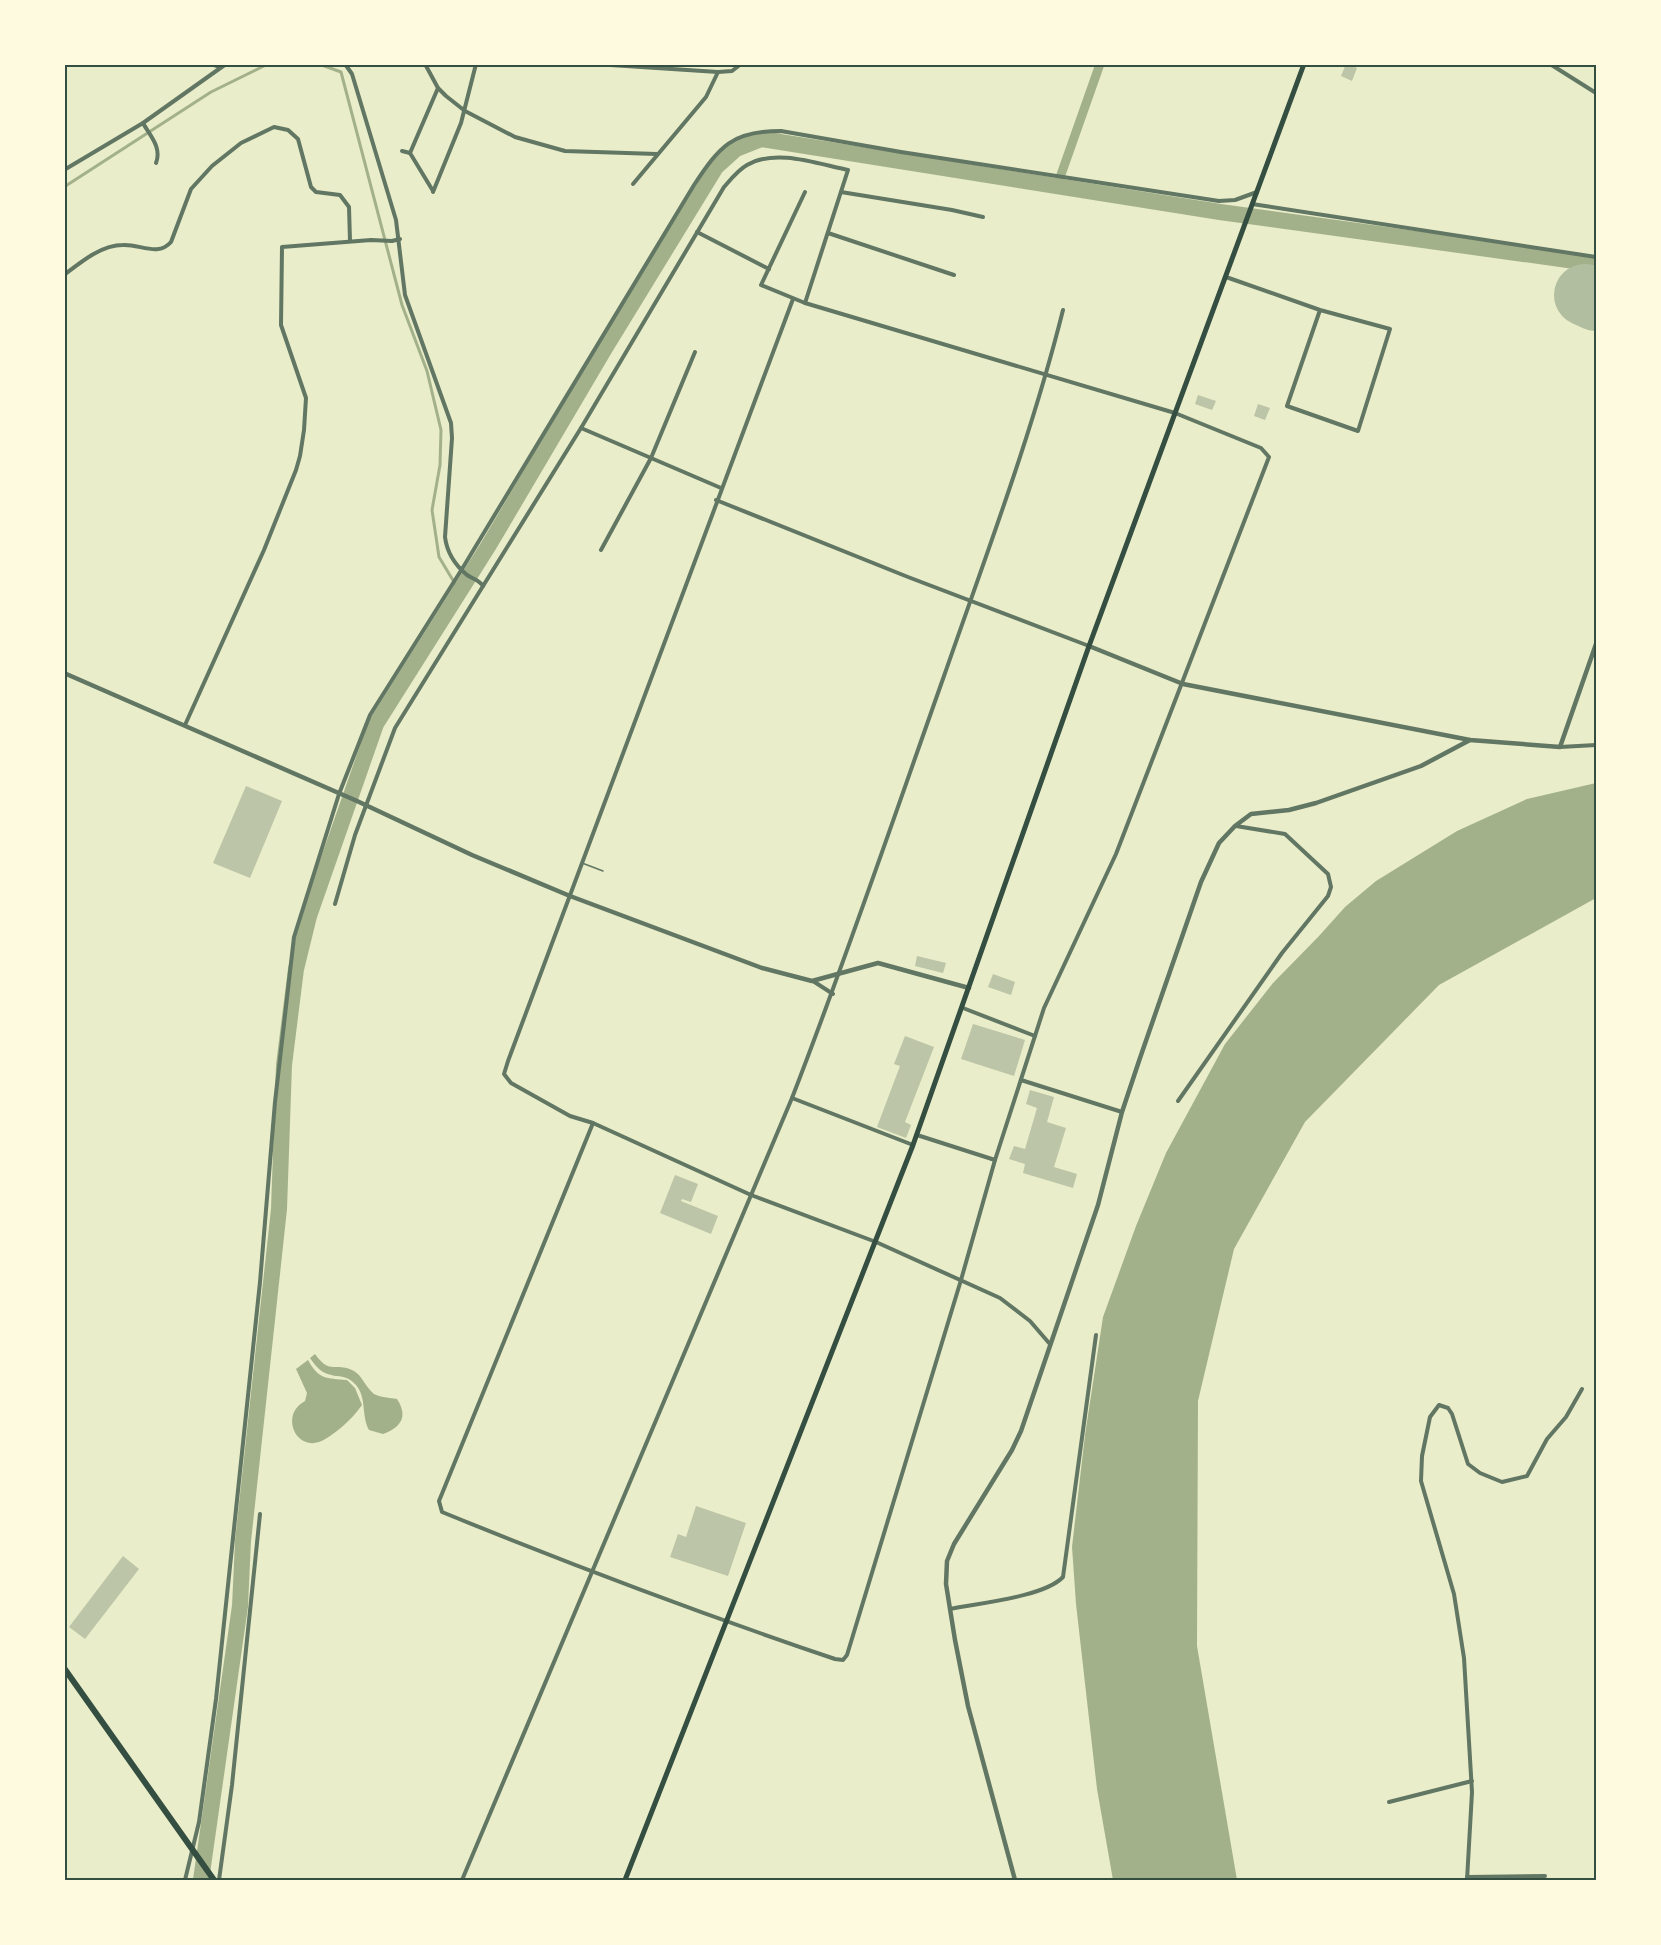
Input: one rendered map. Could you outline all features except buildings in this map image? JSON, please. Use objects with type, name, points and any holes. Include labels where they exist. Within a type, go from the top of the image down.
[{"type":"main road","points":[[625,1881],[728,1623],[917,1135],[1089,646],[1304,64]]},
{"type":"main road","points":[[64,1668],[214,1881]]},
{"type":"street","points":[[210,64],[224,66]]},
{"type":"street","points":[[345,64],[352,74],[387,186],[400,239],[405,295],[451,423],[445,537],[447,550],[467,574],[482,584]]},
{"type":"street","points":[[425,64],[438,87],[465,111],[515,137],[565,152],[657,154]]},
{"type":"street","points":[[402,151],[410,153],[434,192],[465,111],[476,64]]},
{"type":"street","points":[[595,64],[718,72],[732,71],[741,64]]},
{"type":"street","points":[[1550,64],[1596,93]]},
{"type":"street","points":[[64,170],[144,125],[224,66]]},
{"type":"street","points":[[633,184],[706,97],[718,72]]},
{"type":"street","points":[[410,153],[438,87]]},
{"type":"street","points":[[144,125],[153,139],[159,156],[156,163]]},
{"type":"street","points":[[64,275],[99,251],[122,244],[157,250],[166,249],[171,242],[191,189],[212,166],[242,143],[274,127],[288,130],[298,139],[311,187],[316,192],[340,195],[349,207],[350,241]]},
{"type":"street","points":[[185,1881],[194,1853],[199,1822],[227,1600],[294,937],[340,795],[370,715],[462,569],[694,184],[710,160],[724,146],[743,135],[762,131],[781,131],[912,154],[1219,201],[1234,200],[1257,192]]},
{"type":"street","points":[[335,904],[355,835],[395,728],[482,584],[581,428],[724,187],[737,172],[749,163],[768,157],[848,170],[805,303]]},
{"type":"street","points":[[593,1123],[440,1501],[442,1512],[591,1572],[728,1623],[843,1660],[847,1655],[961,1280],[995,1160],[1044,1008],[1116,854],[1269,457],[1261,448],[1174,412],[805,303],[761,285],[805,192]]},
{"type":"street","points":[[841,192],[983,217]]},
{"type":"street","points":[[1252,205],[1596,257]]},
{"type":"street","points":[[696,232],[769,268]]},
{"type":"street","points":[[828,233],[954,275]]},
{"type":"street","points":[[185,725],[264,550],[300,456],[306,398],[281,325],[282,247],[400,239]]},
{"type":"street","points":[[1224,277],[1320,310],[1390,329],[1358,431],[1287,406],[1320,310]]},
{"type":"street","points":[[793,299],[716,500],[504,1074],[511,1083],[570,1116],[593,1123],[751,1195],[876,1242],[1000,1298],[1030,1321],[1049,1343]]},
{"type":"street","points":[[462,1881],[792,1098],[832,994],[1047,376],[1063,310]]},
{"type":"street","points":[[601,550],[651,458],[695,352]]},
{"type":"street","points":[[581,428],[721,488]]},
{"type":"street","points":[[716,500],[1183,684],[1470,740],[1560,747],[1596,745]]},
{"type":"street","points":[[1560,747],[1596,644]]},
{"type":"street","points":[[64,673],[357,801],[472,855],[570,896],[762,968],[812,981],[832,994]]},
{"type":"street","points":[[1015,1881],[968,1706],[946,1584],[947,1562],[954,1544],[1016,1440],[1098,1204],[1122,1113],[1201,882],[1219,843],[1235,826],[1251,814],[1289,810],[1421,766],[1470,740]]},
{"type":"street","points":[[1178,1101],[1282,953],[1328,896],[1331,887],[1328,874],[1285,834],[1235,826]]},
{"type":"street","points":[[812,981],[878,963],[970,988]]},
{"type":"street","points":[[963,1008],[1035,1036]]},
{"type":"street","points":[[1021,1080],[1122,1113]]},
{"type":"street","points":[[792,1098],[913,1144]]},
{"type":"street","points":[[917,1135],[995,1160]]},
{"type":"street","points":[[950,1609],[1042,1591],[1057,1584],[1063,1577],[1096,1335]]},
{"type":"street","points":[[1545,1876],[1467,1879],[1472,1781],[1460,1620],[1422,1481],[1422,1456],[1430,1417],[1439,1405],[1448,1408],[1452,1414],[1468,1464],[1480,1473],[1502,1482],[1527,1476],[1547,1439],[1566,1417],[1582,1389]]},
{"type":"street","points":[[219,1881],[232,1785],[260,1514]]},
{"type":"street","points":[[1389,1802],[1472,1781]]},
{"type":"lane","points":[[582,863],[603,871]]},
{"type":"shaded area","points":[[1596,783],[1596,898],[1439,985],[1305,1122],[1234,1249],[1198,1401],[1197,1646],[1237,1880],[1113,1880],[1097,1789],[1076,1604],[1072,1547],[1085,1435],[1103,1317],[1136,1226],[1166,1153],[1225,1044],[1273,983],[1345,907],[1376,881],[1457,831],[1527,799]]},
{"type":"shaded area","points":[[315,1354],[329,1366],[346,1368],[355,1372],[374,1394],[397,1399],[402,1411],[399,1424],[383,1434],[369,1430],[362,1395],[356,1385],[345,1378],[323,1372],[310,1358]]},
{"type":"shaded area","points":[[308,1360],[320,1375],[347,1380],[355,1388],[362,1405],[337,1431],[319,1442],[310,1443],[297,1436],[292,1422],[293,1414],[297,1407],[305,1401],[307,1393],[296,1369]]},
{"type":"waterway","points":[[64,187],[211,92],[268,64]]},
{"type":"waterway","points":[[319,64],[341,72],[402,305],[427,371],[441,430],[440,465],[432,510],[439,557],[460,592]]},
{"type":"waterway","points":[[1057,186],[1100,64]]},
{"type":"waterway","points":[[201,1880],[240,1606],[243,1541],[279,1209],[284,1065],[296,969],[309,916],[376,724],[489,545],[604,350],[716,167],[736,149],[761,139],[1220,212],[1596,264]]},
{"type":"runway","points":[[1585,295],[1596,300]]}]
